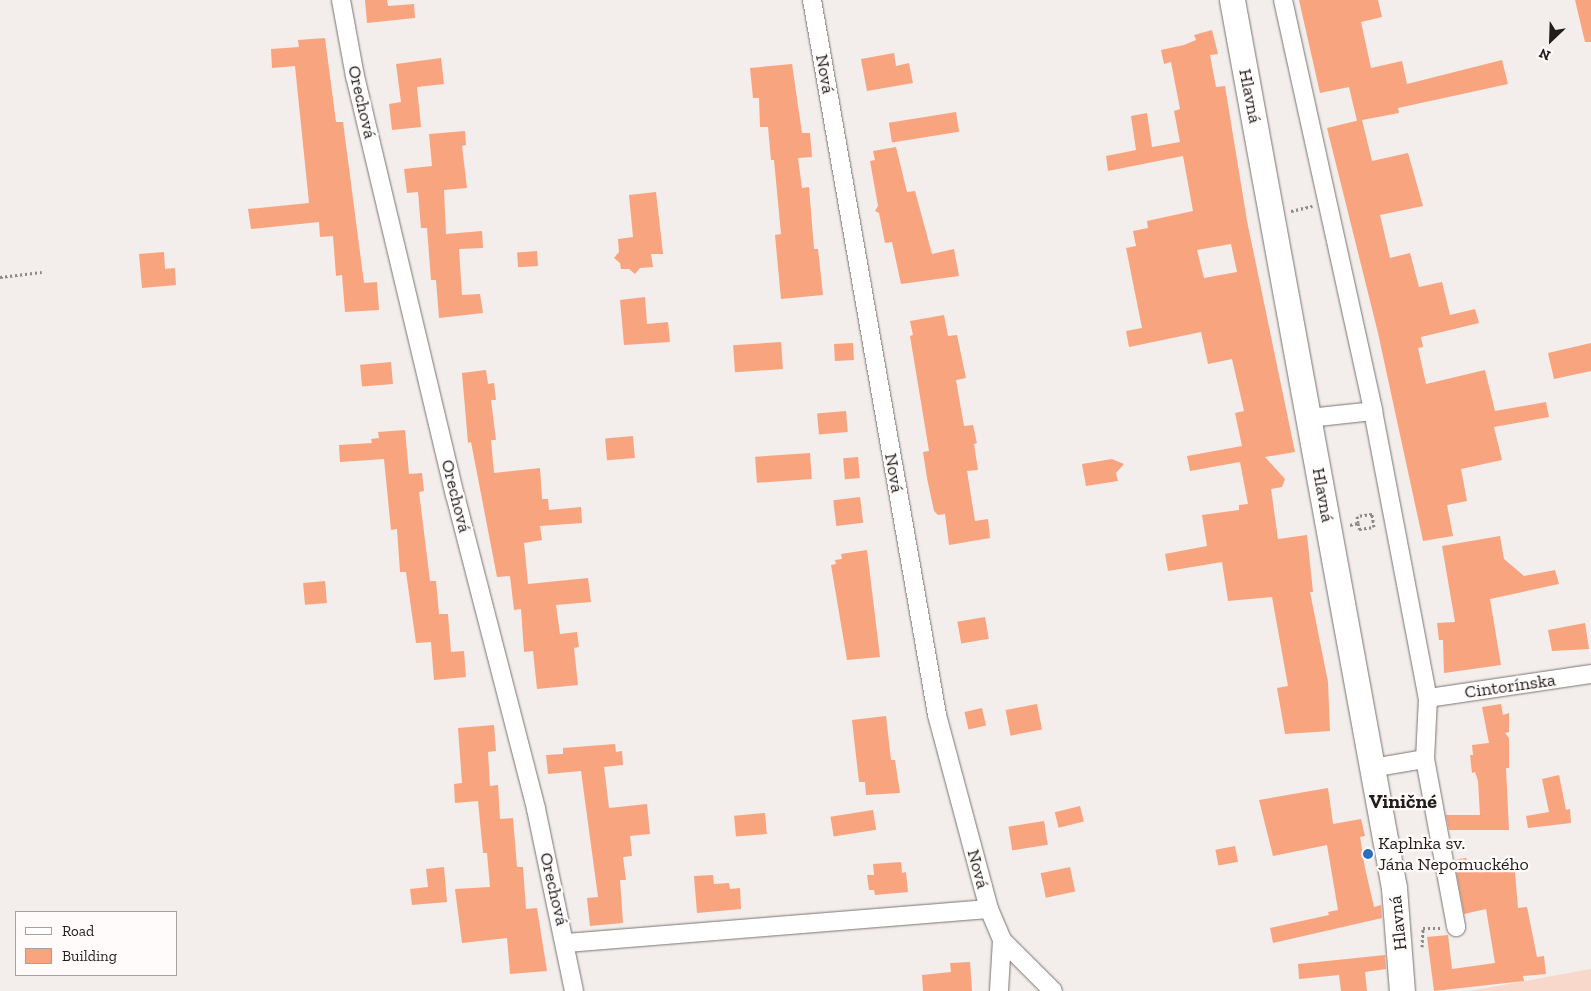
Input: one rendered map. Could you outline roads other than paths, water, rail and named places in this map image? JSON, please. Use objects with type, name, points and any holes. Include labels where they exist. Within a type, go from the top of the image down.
[{"type":"main road","name":"Hlavná","points":[[1232,0],[1399,919],[1402,991]]},
{"type":"street","name":"Orechová","points":[[341,0],[356,76],[455,495],[536,809],[566,944],[574,991]]},
{"type":"street","name":"Nová","points":[[812,0],[937,715],[989,909],[1002,940],[1053,991]]},
{"type":"street","points":[[1284,0],[1372,411],[1428,698],[1425,759],[1456,927]]},
{"type":"street","points":[[1309,418],[1372,411]]},
{"type":"street","name":"Cintorínska","points":[[1428,698],[1591,674]]},
{"type":"street","points":[[1372,768],[1425,759]]},
{"type":"street","points":[[566,944],[989,909]]},
{"type":"street","name":"Nová","points":[[999,991],[1002,940]]},
{"type":"place","name":"Kaplnka sv. Jána Nepomuckého","points":[[1368,854]]},
{"type":"district","name":"Viničné","points":[[1403,801]]}]
